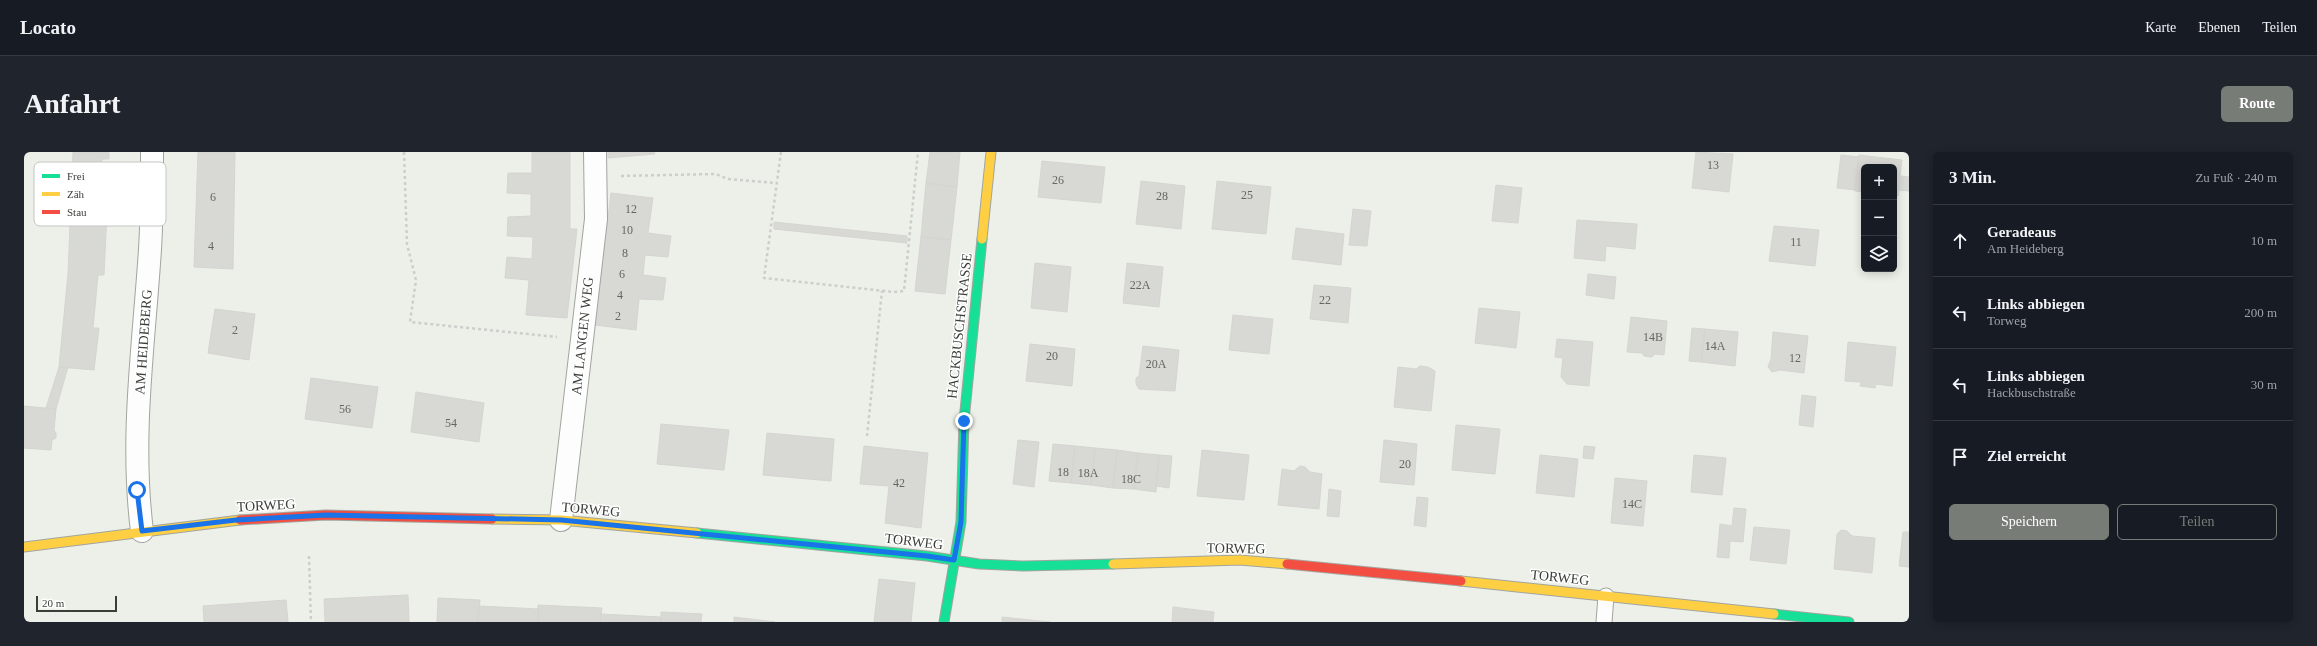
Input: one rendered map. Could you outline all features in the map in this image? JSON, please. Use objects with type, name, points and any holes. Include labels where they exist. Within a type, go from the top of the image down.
[{"type":"street","name":"AM HEIDEBERG","points":[[152,152],[152,162]]},
{"type":"street","name":"AM LANGEN WEG","points":[[561,520],[596,219],[595,152]]},
{"type":"street","name":"HACKBUSCHSTRASSE","points":[[944,622],[961,522],[964,421],[991,152]]},
{"type":"street","name":"AM HEIDEBERG","points":[[142,531],[137,490],[136,443],[150,226]]},
{"type":"street","name":"TORWEG","points":[[24,546],[236,520],[326,515],[561,520],[920,555],[979,564],[1023,566],[1240,560],[1606,596],[1849,622]]},
{"type":"lane","points":[[1604,622],[1606,596]]},
{"type":"path","points":[[404,152],[407,244],[416,280],[410,322],[581,340]]},
{"type":"path","points":[[782,152],[764,278],[882,291],[904,291],[918,152]]},
{"type":"path","points":[[596,177],[716,174],[728,179],[777,183]]},
{"type":"path","points":[[867,436],[882,291]]},
{"type":"path","points":[[310,556],[311,622]]},
{"type":"building","points":[[73,152],[109,152],[109,159],[102,159],[102,162],[73,162]]},
{"type":"building","points":[[198,152],[235,152],[233,269],[194,267]]},
{"type":"building","points":[[532,152],[570,152],[570,229],[577,229],[567,318],[526,315],[529,280],[505,278],[507,257],[532,259],[533,237],[507,236],[508,217],[531,216],[531,194],[507,193],[508,173],[532,173]]},
{"type":"building","points":[[608,152],[654,152],[655,154],[608,158]]},
{"type":"building","points":[[930,152],[960,152],[957,187],[926,183]]},
{"type":"building","points":[[1696,152],[1733,154],[1729,192],[1692,188]]},
{"type":"building","points":[[1841,155],[1859,157],[1855,190],[1837,188]]},
{"type":"building","points":[[1859,155],[1902,160],[1900,176],[1909,177],[1909,191],[1899,190],[1897,196],[1897,164],[1861,164],[1861,192],[1855,191]]},
{"type":"building","points":[[1042,161],[1105,167],[1101,203],[1038,197]]},
{"type":"building","points":[[1141,181],[1185,186],[1181,229],[1136,224]]},
{"type":"building","points":[[1217,181],[1271,187],[1266,234],[1212,229]]},
{"type":"building","points":[[926,183],[957,187],[951,240],[921,237]]},
{"type":"building","points":[[1496,185],[1522,188],[1518,223],[1492,221]]},
{"type":"building","points":[[611,193],[653,198],[648,233],[671,236],[668,257],[645,255],[643,275],[666,278],[663,300],[639,299],[636,330],[595,325]]},
{"type":"building","points":[[1353,209],[1371,211],[1367,246],[1349,245]]},
{"type":"building","points":[[1577,220],[1637,224],[1635,249],[1606,246],[1605,261],[1574,258]]},
{"type":"building","points":[[774,222],[907,236],[907,243],[774,229]]},
{"type":"building","points":[[70,226],[106,226],[104,275],[98,275],[93,328],[99,328],[94,370],[59,367],[68,274]]},
{"type":"building","points":[[1774,226],[1819,230],[1815,266],[1769,261]]},
{"type":"building","points":[[1296,228],[1344,234],[1341,265],[1292,259]]},
{"type":"building","points":[[921,237],[951,240],[945,294],[915,291]]},
{"type":"building","points":[[1035,263],[1071,267],[1067,312],[1031,308]]},
{"type":"building","points":[[1127,263],[1163,267],[1159,307],[1123,303]]},
{"type":"building","points":[[1588,274],[1616,277],[1614,299],[1586,295]]},
{"type":"building","points":[[1314,285],[1351,288],[1348,323],[1310,319]]},
{"type":"building","points":[[1479,308],[1520,312],[1516,348],[1475,343]]},
{"type":"building","points":[[215,309],[255,314],[249,360],[208,353]]},
{"type":"building","points":[[1233,315],[1273,319],[1269,354],[1229,350]]},
{"type":"building","points":[[1631,317],[1667,321],[1664,355],[1655,354],[1652,357],[1644,356],[1642,353],[1627,352]]},
{"type":"building","points":[[1692,328],[1705,329],[1701,362],[1689,361]]},
{"type":"building","points":[[1705,329],[1738,332],[1735,366],[1701,362]]},
{"type":"building","points":[[1773,332],[1808,336],[1804,373],[1780,370],[1772,372],[1768,367],[1771,359]]},
{"type":"building","points":[[1557,339],[1593,342],[1589,386],[1567,384],[1561,377],[1563,358],[1555,357]]},
{"type":"building","points":[[1848,342],[1896,347],[1892,386],[1876,384],[1875,388],[1860,386],[1861,382],[1845,381]]},
{"type":"building","points":[[1030,344],[1075,349],[1072,386],[1026,381]]},
{"type":"building","points":[[1143,346],[1179,350],[1175,391],[1139,389],[1136,384],[1136,378],[1139,376]]},
{"type":"building","points":[[1420,366],[1428,367],[1435,371],[1431,411],[1394,407],[1398,367],[1416,369]]},
{"type":"building","points":[[59,367],[68,367],[56,409],[46,408]]},
{"type":"building","points":[[311,378],[378,387],[372,428],[305,419]]},
{"type":"building","points":[[416,392],[484,403],[479,442],[411,432]]},
{"type":"building","points":[[1802,395],[1816,397],[1813,427],[1799,425]]},
{"type":"building","points":[[24,406],[56,409],[54,430],[56,433],[56,438],[52,440],[51,450],[24,448]]},
{"type":"building","points":[[661,424],[729,430],[724,470],[657,464]]},
{"type":"building","points":[[1456,425],[1500,429],[1495,474],[1452,470]]},
{"type":"building","points":[[767,433],[834,439],[831,481],[763,475]]},
{"type":"building","points":[[1018,440],[1039,442],[1034,487],[1013,484]]},
{"type":"building","points":[[1384,440],[1417,444],[1414,485],[1380,482]]},
{"type":"building","points":[[1053,444],[1075,446],[1071,483],[1049,481]]},
{"type":"building","points":[[864,446],[928,453],[921,528],[885,523],[889,486],[860,484]]},
{"type":"building","points":[[1075,446],[1095,448],[1091,485],[1071,483]]},
{"type":"building","points":[[1584,446],[1595,447],[1593,459],[1583,458]]},
{"type":"building","points":[[1095,448],[1117,450],[1113,488],[1091,485]]},
{"type":"building","points":[[1117,450],[1138,453],[1134,489],[1113,488]]},
{"type":"building","points":[[1202,450],[1249,455],[1244,500],[1197,496]]},
{"type":"building","points":[[1138,453],[1159,455],[1156,492],[1134,489]]},
{"type":"building","points":[[1159,455],[1172,456],[1169,488],[1156,486]]},
{"type":"building","points":[[1540,455],[1578,459],[1574,497],[1536,493]]},
{"type":"building","points":[[1694,455],[1726,458],[1722,495],[1691,492]]},
{"type":"building","points":[[1300,466],[1305,467],[1310,472],[1322,474],[1319,509],[1278,505],[1282,469],[1294,471]]},
{"type":"building","points":[[1615,478],[1647,481],[1643,526],[1611,523]]},
{"type":"building","points":[[1329,489],[1341,491],[1339,517],[1327,516]]},
{"type":"building","points":[[1417,497],[1428,498],[1426,527],[1414,525]]},
{"type":"building","points":[[1734,508],[1746,509],[1743,542],[1730,541],[1729,558],[1717,557],[1720,524],[1732,526]]},
{"type":"building","points":[[1754,527],[1790,530],[1786,564],[1750,560]]},
{"type":"building","points":[[1841,530],[1847,531],[1852,536],[1875,538],[1872,573],[1834,569],[1837,534]]},
{"type":"building","points":[[1903,532],[1909,532],[1909,567],[1899,566]]},
{"type":"building","points":[[879,579],[915,583],[911,622],[874,622]]},
{"type":"building","points":[[408,595],[409,622],[325,622],[324,599]]},
{"type":"building","points":[[438,598],[480,600],[478,622],[437,622]]},
{"type":"building","points":[[286,600],[288,622],[204,622],[203,606]]},
{"type":"building","points":[[538,605],[602,608],[600,622],[538,622]]},
{"type":"building","points":[[479,606],[539,609],[538,622],[478,622]]},
{"type":"building","points":[[1173,607],[1214,612],[1213,622],[1172,622]]},
{"type":"building","points":[[661,612],[702,614],[701,622],[661,622]]},
{"type":"building","points":[[600,614],[661,617],[661,622],[600,622]]},
{"type":"building","points":[[734,617],[775,622],[734,622]]},
{"type":"building","points":[[1002,617],[1050,622],[1002,622]]},
{"type":"traffic: fast","points":[[944,622],[961,522],[964,421],[982,239]]},
{"type":"traffic: fast","points":[[697,533],[927,556],[979,564],[1023,566],[1113,564]]},
{"type":"traffic: fast","points":[[1774,614],[1849,622]]},
{"type":"traffic: slow","points":[[982,239],[991,152]]},
{"type":"traffic: slow","points":[[492,519],[561,520],[697,533]]},
{"type":"traffic: slow","points":[[24,547],[240,520]]},
{"type":"traffic: slow","points":[[1113,564],[1240,560],[1287,564]]},
{"type":"traffic: slow","points":[[1461,581],[1774,614]]},
{"type":"traffic: jam","points":[[240,520],[326,515],[492,519]]},
{"type":"traffic: jam","points":[[1287,564],[1461,581]]},
{"type":"route","points":[[137,490],[142,531],[236,520],[326,515],[561,520],[927,556],[954,560],[961,522],[964,421]]}]
